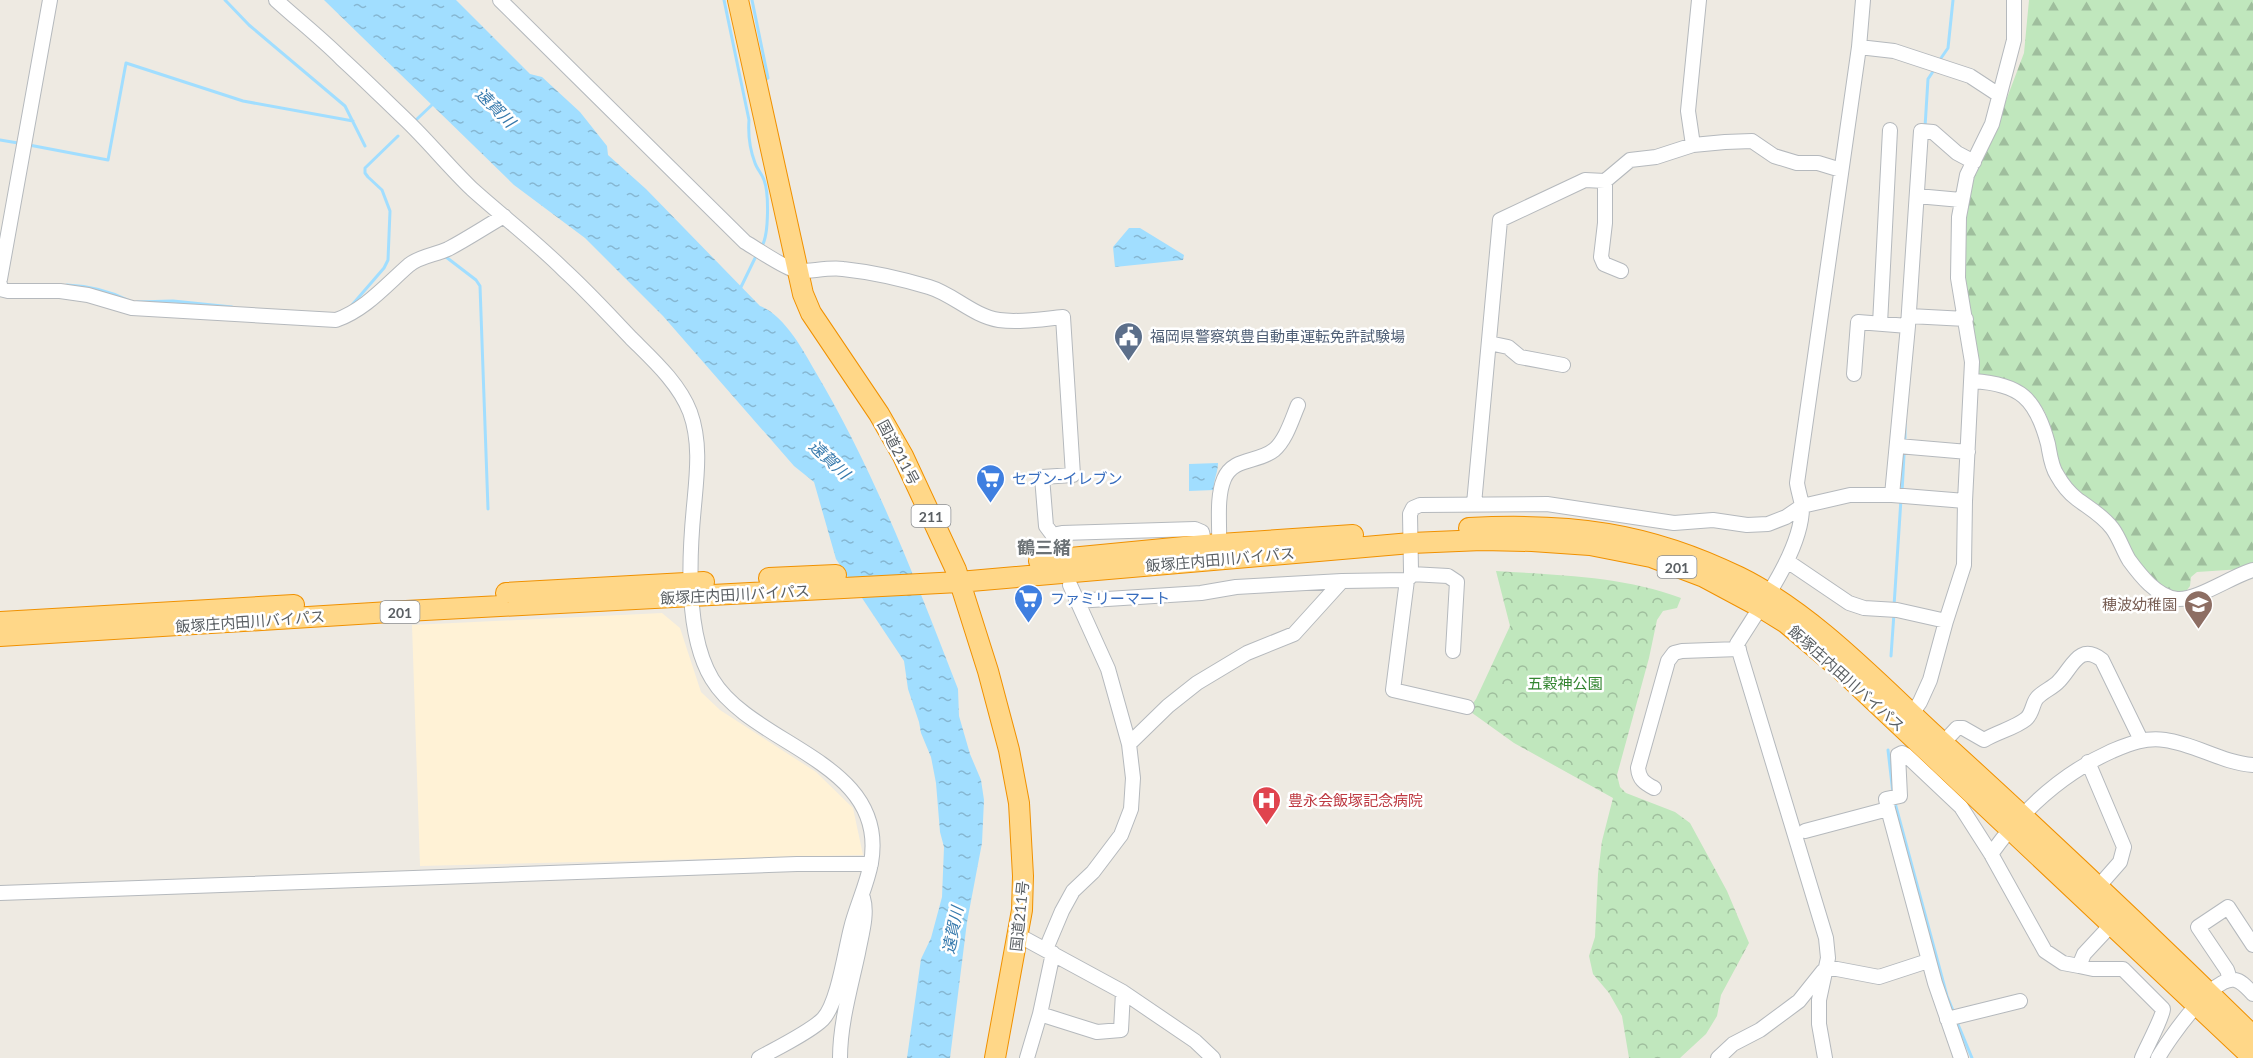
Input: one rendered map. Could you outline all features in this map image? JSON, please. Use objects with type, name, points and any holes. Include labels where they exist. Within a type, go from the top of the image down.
[{"type":"highway","name":"国道211号","points":[[738,0],[803,294],[811,313],[879,414],[917,485],[957,576],[1010,750],[1019,803],[1023,876],[1022,910],[995,1058]]},
{"type":"highway","name":"飯塚庄内田川バイパス","points":[[957,576],[1212,545],[1410,537],[1590,545],[1651,557],[1796,613],[1943,742],[2111,925],[2253,1036]]},
{"type":"highway","name":"飯塚庄内田川バイパス","points":[[0,638],[66,625],[406,611],[692,590],[921,576],[957,576],[1410,537]]},
{"type":"highway","name":"飯塚庄内田川バイパス","points":[[1764,601],[1785,623],[2015,821],[2098,887],[2204,999],[2253,1058]]},
{"type":"highway","points":[[0,620],[66,625]]},
{"type":"street","points":[[0,279],[50,0]]},
{"type":"street","points":[[276,0],[340,57],[427,141],[469,186],[564,269],[651,359],[680,392],[689,409],[698,445],[692,533],[692,590],[694,627],[700,653],[712,679],[727,700],[750,718],[818,760],[835,774],[856,797],[869,820],[873,842],[871,864],[854,914],[832,1005],[822,1019],[759,1058]]},
{"type":"street","points":[[500,0],[745,242],[797,270],[843,269],[927,286],[942,291],[995,320],[1063,317],[1072,475],[1042,477],[1046,526],[1055,540],[1057,534],[1062,533],[1195,529],[1202,532],[1212,545]]},
{"type":"street","points":[[1693,145],[1688,111],[1699,0]]},
{"type":"street","points":[[1825,1058],[1819,1024],[1819,1000],[1828,958],[1826,938],[1737,644],[1787,561],[1799,526],[1802,506],[1797,483],[1859,47],[1863,0]]},
{"type":"street","points":[[1912,714],[1930,680],[1964,565],[1965,501],[1973,381],[1966,319],[1958,278],[1961,200],[1968,175],[1992,124],[2014,40],[2014,0]]},
{"type":"street","points":[[1859,47],[1894,51],[1970,75],[1999,95]]},
{"type":"street","points":[[1880,324],[1890,130]]},
{"type":"street","points":[[1897,496],[1898,446],[1925,131],[1933,132],[1957,153],[1974,162]]},
{"type":"street","points":[[1474,504],[1500,220],[1585,180],[1605,181],[1630,160],[1656,158],[1693,145],[1752,141],[1774,156],[1797,163],[1818,163],[1841,170]]},
{"type":"street","points":[[1605,181],[1605,223],[1600,258],[1604,264],[1621,272]]},
{"type":"street","points":[[1921,196],[1961,200]]},
{"type":"street","points":[[0,284],[0,289],[8,291],[60,291],[88,295],[132,308],[336,320],[350,315],[393,282],[410,265],[446,250],[504,216]]},
{"type":"street","points":[[1854,374],[1858,322],[1880,324],[1910,319],[1966,319]]},
{"type":"street","points":[[1489,343],[1508,347],[1520,357],[1563,365]]},
{"type":"street","points":[[1973,381],[2005,385],[2018,391],[2036,410],[2042,420],[2054,471],[2066,489],[2077,500],[2092,508],[2113,528],[2129,560],[2144,579],[2161,594],[2179,600],[2194,597],[2238,574],[2253,570]]},
{"type":"street","points":[[1212,545],[1222,482],[1227,472],[1240,462],[1275,449],[1281,442],[1298,405]]},
{"type":"street","points":[[1898,446],[1968,452]]},
{"type":"street","points":[[1467,707],[1393,690],[1409,577],[1410,514],[1413,508],[1420,505],[1547,504],[1674,523],[1713,519],[1747,525],[1768,524],[1786,517],[1802,506],[1850,495],[1965,501]]},
{"type":"street","points":[[1787,561],[1850,603],[1864,608],[1893,609],[1946,621]]},
{"type":"street","points":[[1076,601],[1190,594],[1236,587],[1448,576],[1457,582],[1453,651]]},
{"type":"street","points":[[1129,744],[1168,706],[1197,683],[1246,653],[1294,634],[1342,581]]},
{"type":"street","points":[[1027,1058],[1040,1014],[1050,951],[1062,911],[1073,891],[1093,872],[1121,835],[1131,809],[1132,778],[1129,744],[1108,669],[1070,585]]},
{"type":"street","points":[[1654,788],[1644,783],[1638,776],[1638,768],[1668,661],[1674,653],[1682,651],[1739,649]]},
{"type":"street","points":[[1943,742],[1957,728],[1963,728],[1984,740],[2026,719],[2037,698],[2060,681],[2072,662],[2087,654],[2102,660],[2140,740]]},
{"type":"street","points":[[1991,854],[2015,821],[2051,788],[2088,762],[2140,740],[2171,741],[2251,768]]},
{"type":"street","points":[[1805,831],[1892,801],[1900,796],[1897,759],[1902,753],[1906,755],[1961,807],[1991,854],[2045,951],[2063,963],[2093,969],[2122,969],[2163,1009],[2163,1016],[2155,1027],[2142,1058]]},
{"type":"street","points":[[2088,762],[2124,847],[2120,862],[2098,887]]},
{"type":"street","points":[[1892,801],[1928,961],[1953,1018],[1961,1058]]},
{"type":"street","points":[[0,893],[797,864],[871,864]]},
{"type":"street","points":[[840,1058],[846,1010],[865,913],[861,894]]},
{"type":"street","points":[[2230,980],[2227,970],[2198,927],[2228,908],[2253,945]]},
{"type":"street","points":[[2079,966],[2084,954],[2111,925]]},
{"type":"street","points":[[1018,935],[1123,992],[1195,1041],[1213,1058]]},
{"type":"street","points":[[1824,969],[1837,969],[1879,977],[1928,961]]},
{"type":"street","points":[[1718,1058],[1733,1044],[1760,1030],[1799,1001],[1824,969]]},
{"type":"street","points":[[2158,1058],[2172,1034],[2222,981],[2240,982],[2253,994]]},
{"type":"street","points":[[1040,1014],[1097,1032],[1121,1030],[1123,992]]},
{"type":"street","points":[[1953,1018],[2020,1001]]},
{"type":"shaded area","points":[[662,613],[680,628],[701,692],[720,710],[816,772],[853,808],[863,855],[420,866],[412,625]]},
{"type":"green space","points":[[2029,0],[2253,0],[2253,566],[2242,569],[2197,572],[2191,577],[2190,586],[2184,594],[2167,588],[2152,577],[2134,556],[2114,520],[2070,483],[2059,467],[2046,415],[2037,401],[2022,387],[2010,380],[1978,378],[1962,276],[1963,212],[1974,170],[1996,127],[2024,53]]},
{"type":"green space","name":"五穀神公園","points":[[1496,571],[1613,581],[1681,598],[1677,608],[1663,611],[1657,620],[1617,775],[1620,787],[1626,793],[1675,812],[1690,823],[1727,891],[1749,943],[1721,995],[1717,1016],[1706,1034],[1680,1058],[1629,1058],[1622,1016],[1609,993],[1593,974],[1589,956],[1595,937],[1598,874],[1602,841],[1613,798],[1514,743],[1468,710],[1476,699],[1510,626]]},
{"type":"water","name":"遠賀川","points":[[324,0],[456,0],[530,74],[542,77],[580,112],[607,146],[608,155],[646,189],[760,306],[785,325],[805,353],[857,448],[910,568],[958,689],[959,716],[970,754],[981,780],[984,800],[982,843],[967,922],[950,1058],[907,1058],[921,959],[931,938],[942,897],[944,847],[940,832],[936,783],[931,757],[908,689],[904,661],[836,559],[814,482],[794,466],[663,316],[585,238],[514,185]]},
{"type":"water","points":[[1129,228],[1140,228],[1184,255],[1183,260],[1115,267],[1113,247]]},
{"type":"water","points":[[1218,463],[1214,490],[1189,491],[1189,464]]},
{"type":"waterway","points":[[225,0],[249,25],[345,106],[365,146]]},
{"type":"waterway","points":[[724,0],[749,120],[752,153],[766,186],[767,223],[762,246]]},
{"type":"waterway","points":[[752,0],[768,78],[763,81]]},
{"type":"waterway","points":[[1939,61],[1948,48],[1953,0]]},
{"type":"waterway","points":[[29,145],[108,160],[126,63],[243,101],[353,121]]},
{"type":"waterway","points":[[1925,127],[1928,79],[1934,70]]},
{"type":"waterway","points":[[417,119],[435,102]]},
{"type":"waterway","points":[[352,305],[384,268],[388,260],[390,211],[382,190],[368,177],[365,168],[398,136]]},
{"type":"waterway","points":[[0,140],[18,143]]},
{"type":"waterway","points":[[740,289],[757,254]]},
{"type":"waterway","points":[[443,257],[476,280],[480,286],[488,509]]},
{"type":"waterway","points":[[67,285],[100,290],[130,301]]},
{"type":"waterway","points":[[137,302],[173,301],[232,307]]},
{"type":"waterway","points":[[1905,424],[1905,439]]},
{"type":"waterway","points":[[1902,492],[1904,455]]},
{"type":"waterway","points":[[1894,606],[1901,499]]},
{"type":"waterway","points":[[1891,656],[1894,613]]},
{"type":"waterway","points":[[1888,750],[1893,793]]},
{"type":"waterway","points":[[1895,803],[1947,996],[1954,1013]]},
{"type":"waterway","points":[[1957,1022],[1972,1058]]},
{"type":"place","name":"福岡県警察筑豊自動車運転免許試験場","points":[[1129,362]]},
{"type":"place","name":"セブン-イレブン","points":[[991,504]]},
{"type":"place","name":"ファミリーマート","points":[[1029,624]]},
{"type":"place","name":"穂波幼稚園","points":[[2198,630]]},
{"type":"place","name":"豊永会飯塚記念病院","points":[[1267,826]]},
{"type":"district","name":"鶴三緒","points":[[1044,547]]}]
